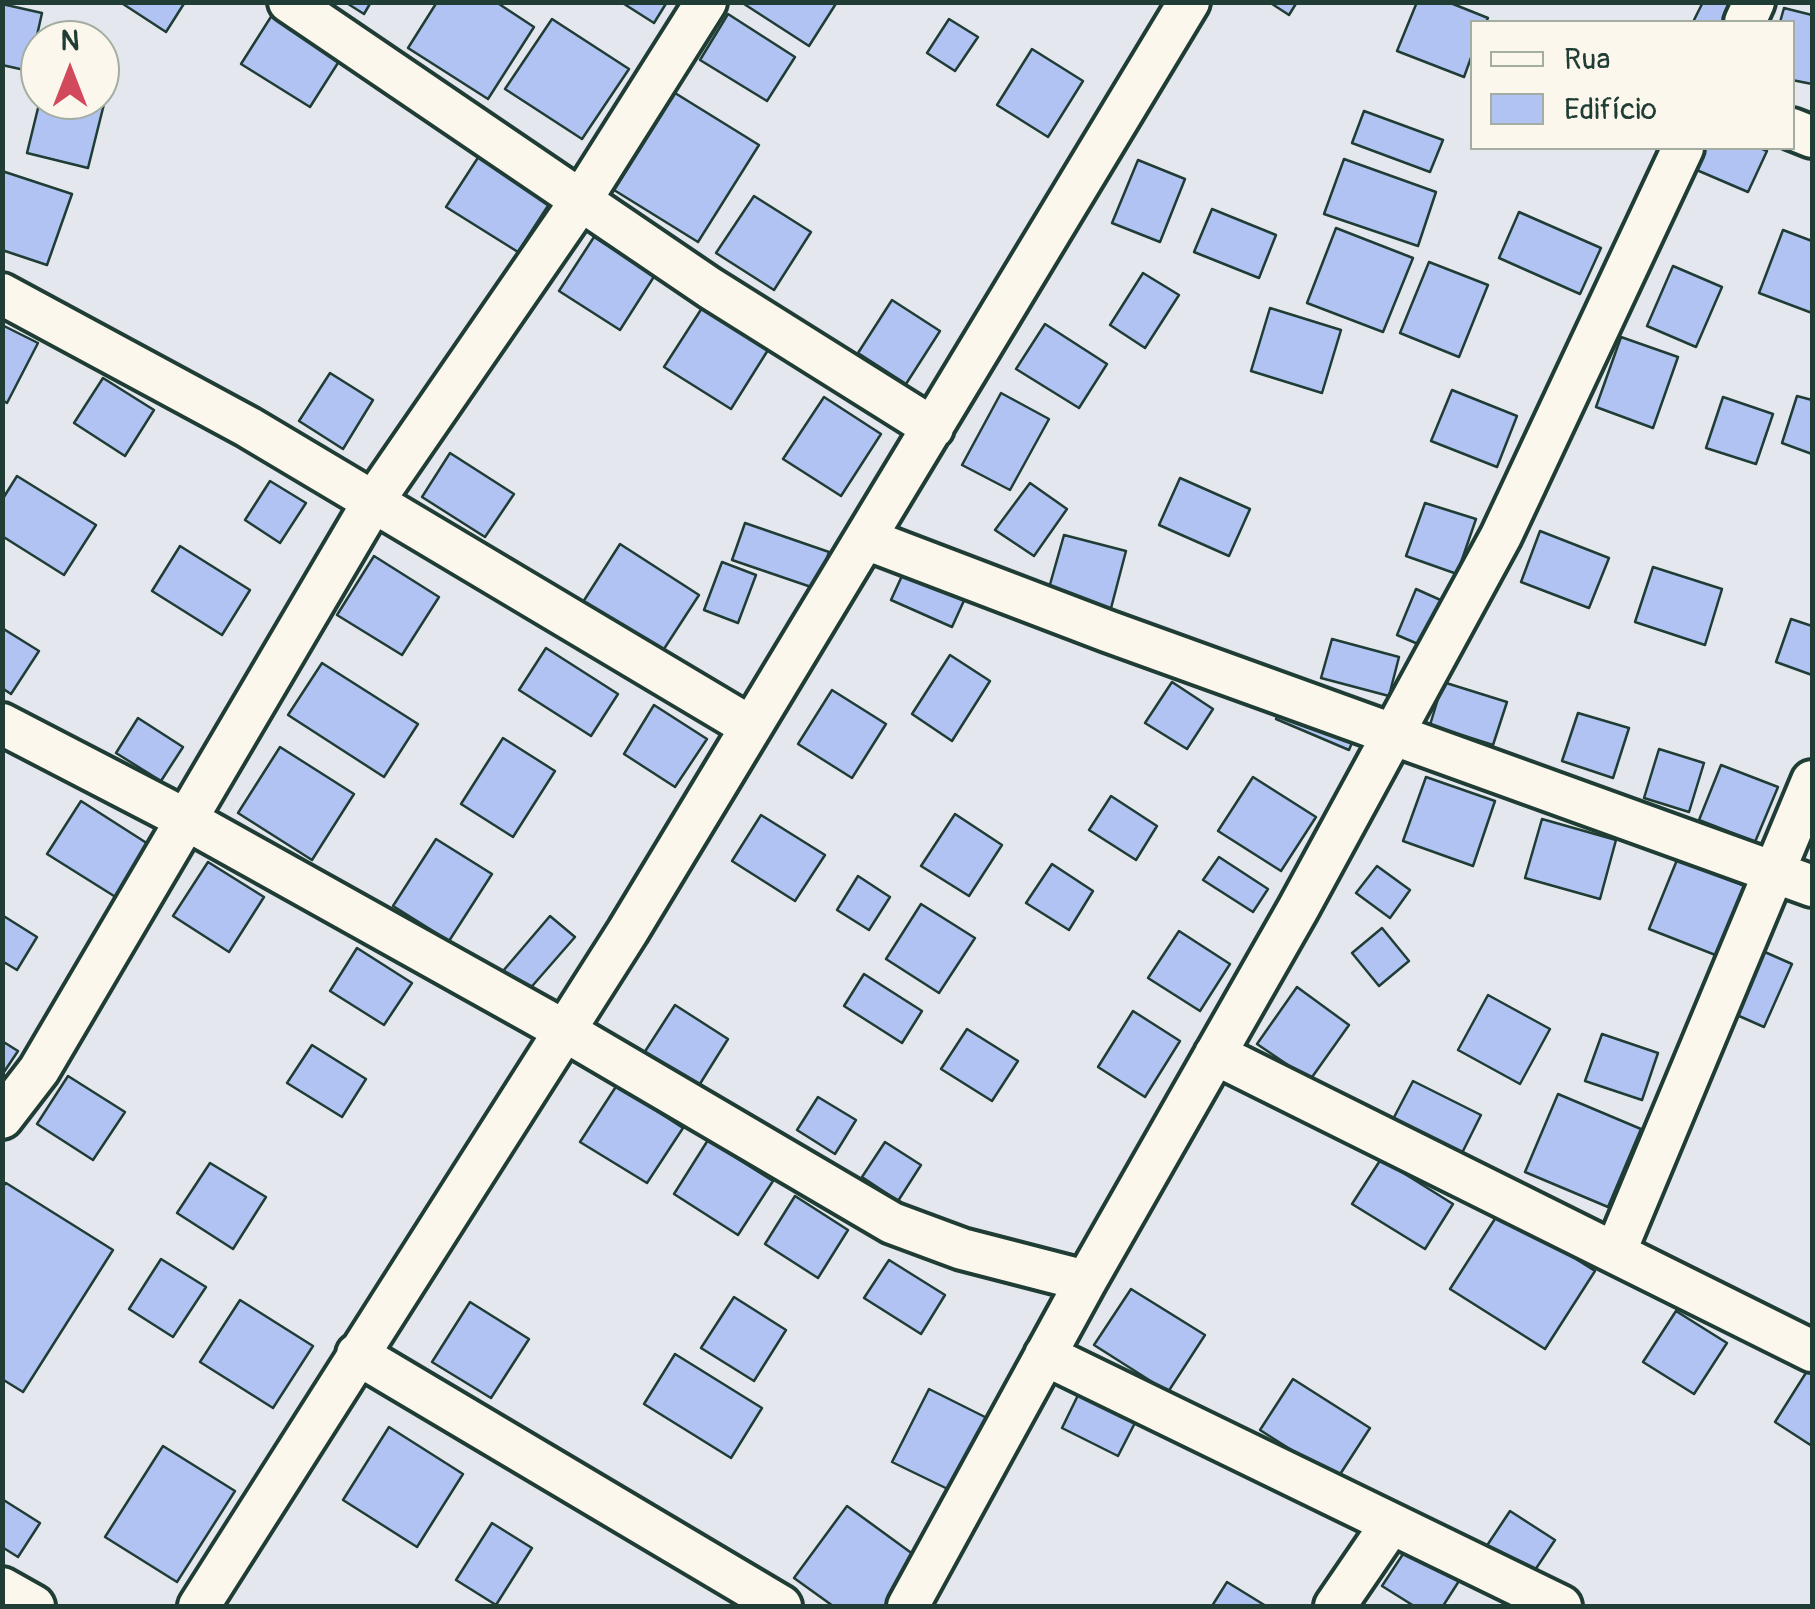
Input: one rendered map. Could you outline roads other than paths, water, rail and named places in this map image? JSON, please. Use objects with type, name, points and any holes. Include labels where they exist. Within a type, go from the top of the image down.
[{"type":"street","points":[[289,2],[710,288],[933,428]]},
{"type":"street","points":[[2,1118],[39,1070],[373,502],[581,200],[706,2]]},
{"type":"street","points":[[199,1606],[565,1032],[1189,2]]},
{"type":"street","points":[[908,1606],[1501,536],[1682,150]]},
{"type":"street","points":[[2,294],[248,427],[751,728]]},
{"type":"street","points":[[866,539],[1107,631],[1794,879]]},
{"type":"street","points":[[2,724],[187,820],[565,1032],[892,1222],[962,1250],[1086,1281]]},
{"type":"street","points":[[1615,1253],[1794,879],[1812,782]]},
{"type":"street","points":[[1215,1054],[1812,1351]]},
{"type":"street","points":[[357,1354],[781,1606]]},
{"type":"street","points":[[1045,1356],[1561,1606]]},
{"type":"street","points":[[1335,1606],[1391,1524]]},
{"type":"street","points":[[2,1588],[34,1606]]}]
